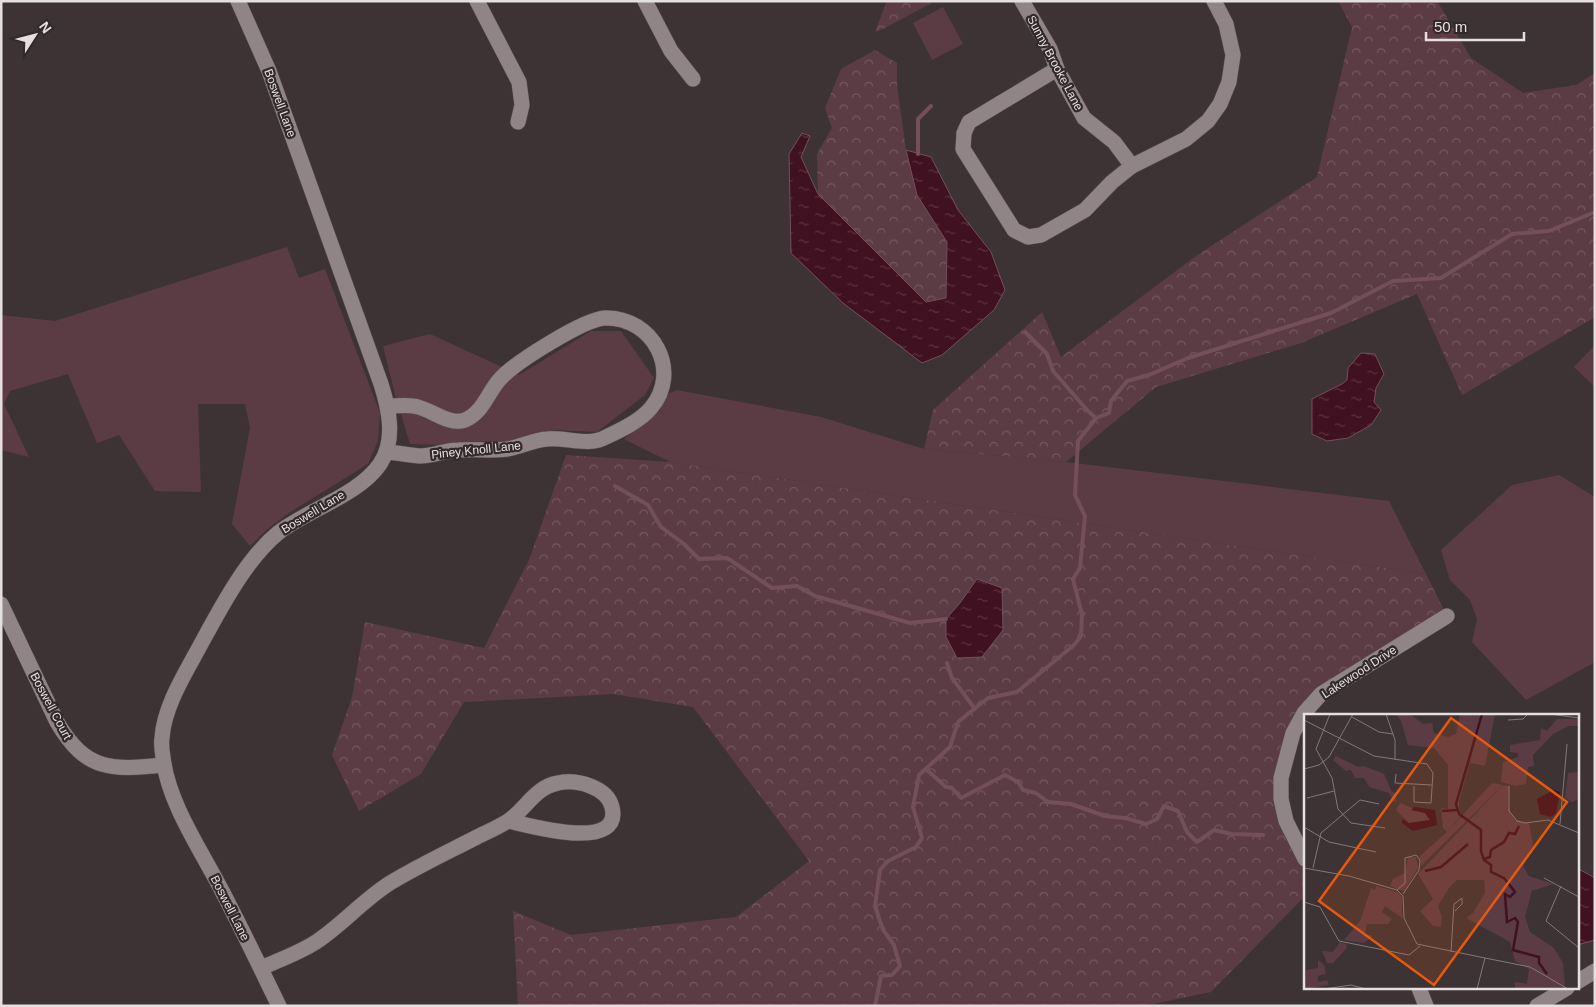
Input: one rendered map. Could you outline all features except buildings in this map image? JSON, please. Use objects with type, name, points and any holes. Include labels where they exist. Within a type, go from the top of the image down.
[{"type":"street","name":"Boswell Lane","points":[[238,1],[269,71],[388,406],[390,428],[387,452],[380,465],[366,480],[276,534],[253,559],[219,611],[177,688],[162,738],[167,778],[179,810],[223,892],[280,1006]]},
{"type":"street","points":[[477,1],[519,82],[522,105],[518,122]]},
{"type":"street","points":[[645,1],[671,51],[693,79]]},
{"type":"street","name":"Sunny Brooke Lane","points":[[1022,1],[1050,49],[1058,69],[1084,118],[1114,142],[1132,166]]},
{"type":"street","points":[[1058,69],[969,122],[964,133],[963,149],[1014,230],[1028,237],[1041,235],[1085,210],[1112,182],[1132,166],[1186,139],[1208,121],[1220,104],[1228,82],[1233,55],[1226,24],[1214,1]]},
{"type":"street","name":"Piney Knoll Lane","points":[[387,452],[422,456],[456,450],[509,448],[546,439],[592,442],[605,438],[632,423],[650,409],[658,397],[663,381],[663,366],[659,350],[652,338],[643,330],[619,319],[603,318],[589,322],[569,332],[510,369],[499,379],[488,400],[476,413],[464,420],[457,421],[420,407],[409,405],[388,406]]},
{"type":"street","name":"Boswell Court","points":[[1,604],[57,722],[67,740],[79,752],[91,760],[116,768],[164,765]]},
{"type":"street","name":"Lakewood Drive","points":[[1304,858],[1286,821],[1281,799],[1281,778],[1293,734],[1304,713],[1321,694],[1447,616]]},
{"type":"street","points":[[261,968],[315,943],[389,884],[508,820],[542,789],[558,783],[574,782],[592,787],[605,794],[610,801],[613,811],[611,819],[605,828],[595,832],[553,832],[508,820]]},
{"type":"street","points":[[1578,981],[1595,971]]},
{"type":"street","points":[[1420,990],[1426,1006]]},
{"type":"street","points":[[1537,1006],[1564,990]]},
{"type":"green space","points":[[887,1],[935,1],[875,32]]},
{"type":"green space","points":[[1338,1],[1437,1],[1471,58],[1523,93],[1576,85],[1595,73],[1595,317],[1462,395],[1417,294],[1301,343],[1156,387],[1066,462],[924,449],[933,410],[1042,312],[1061,357],[1196,256],[1317,177],[1352,27]]},
{"type":"green space","points":[[943,7],[963,44],[932,60],[913,23]]},
{"type":"green space","points":[[875,50],[897,63],[897,85],[906,150],[917,195],[947,242],[946,298],[926,302],[818,194],[817,154],[832,128],[825,108],[841,69]]},
{"type":"green space","points":[[287,247],[299,278],[325,269],[380,413],[378,441],[368,464],[292,511],[271,526],[250,546],[232,524],[250,428],[245,404],[198,404],[201,492],[155,491],[119,435],[97,443],[68,374],[10,391],[4,404],[29,457],[1,450],[1,315],[55,321]]},
{"type":"green space","points":[[591,331],[621,331],[654,378],[645,395],[597,432],[555,430],[513,441],[459,442],[444,445],[410,444],[383,346],[430,334],[519,375]]},
{"type":"green space","points":[[1595,345],[1595,387],[1574,367]]},
{"type":"green space","points":[[677,390],[821,417],[924,449],[1066,462],[1389,501],[1426,574],[670,462],[624,439],[659,411],[667,394]]},
{"type":"green space","points":[[566,455],[670,462],[1426,574],[1447,616],[1304,713],[1281,778],[1304,856],[1304,897],[1211,992],[1143,1006],[518,1006],[513,911],[571,935],[736,917],[809,861],[693,707],[613,694],[464,702],[421,774],[359,811],[332,755],[352,697],[365,622],[484,648],[529,560]]},
{"type":"green space","points":[[1559,475],[1595,497],[1595,662],[1526,700],[1472,642],[1477,619],[1470,600],[1450,580],[1441,550],[1512,485]]},
{"type":"water","points":[[802,133],[810,136],[801,157],[818,194],[926,302],[946,298],[947,242],[917,195],[906,150],[931,157],[958,210],[991,252],[1005,290],[994,310],[942,355],[922,363],[843,303],[791,253],[789,154]]},
{"type":"water","points":[[1361,353],[1375,354],[1384,374],[1376,388],[1374,402],[1381,410],[1371,425],[1348,438],[1327,441],[1312,434],[1312,399],[1347,380],[1348,368]]},
{"type":"water","points":[[977,579],[1002,588],[1003,630],[982,657],[957,658],[946,637],[946,619]]},
{"type":"water","points":[[1578,869],[1595,878],[1595,940],[1578,945]]},
{"type":"waterway","points":[[918,154],[918,119],[931,106]]},
{"type":"waterway","points":[[875,1006],[881,976],[892,975],[900,966],[894,945],[883,930],[875,906],[880,870],[888,861],[916,847],[922,838],[913,807],[919,775],[950,747],[958,722],[988,698],[1017,692],[1074,645],[1081,636],[1082,615],[1073,579],[1080,568],[1085,516],[1075,495],[1078,441],[1096,418],[1109,413],[1111,401],[1127,381],[1149,375],[1188,358],[1331,313],[1393,281],[1441,278],[1512,234],[1549,231],[1595,212]]},
{"type":"waterway","points":[[1025,332],[1047,354],[1053,371],[1096,418]]},
{"type":"waterway","points":[[615,486],[648,505],[661,527],[684,544],[699,559],[727,558],[772,588],[797,586],[815,596],[910,623],[946,619]]},
{"type":"waterway","points":[[947,663],[952,678],[975,709]]},
{"type":"waterway","points":[[926,769],[946,787],[952,788],[961,798],[1005,775],[1018,782],[1023,790],[1036,793],[1048,802],[1071,804],[1105,816],[1125,818],[1146,824],[1157,819],[1164,806],[1178,811],[1187,832],[1197,842],[1214,830],[1231,834],[1263,835]]}]
